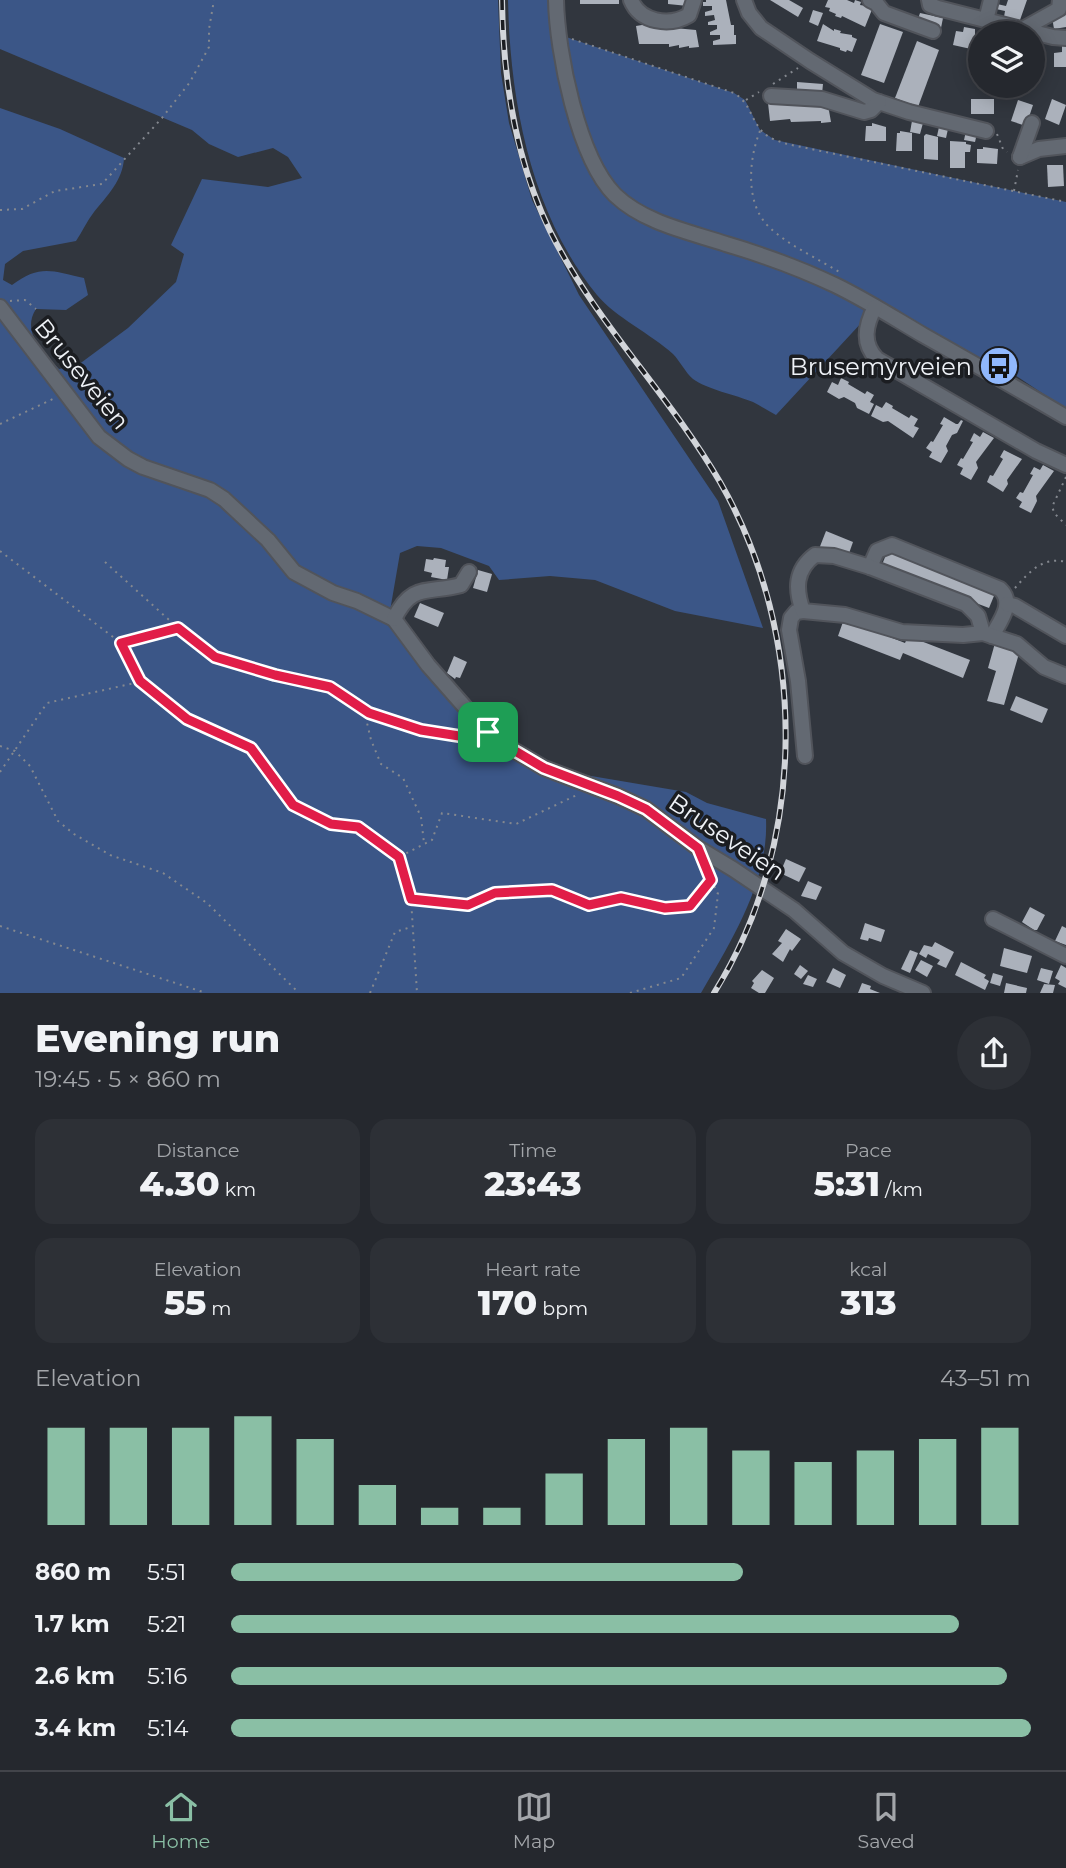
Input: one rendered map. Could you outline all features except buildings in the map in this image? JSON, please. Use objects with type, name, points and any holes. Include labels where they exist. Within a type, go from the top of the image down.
[{"type":"street","points":[[556,0],[558,36],[565,77],[581,131],[598,169],[615,195],[636,211],[666,224],[744,249],[834,285],[1066,417]]},
{"type":"street","points":[[631,0],[642,15],[668,22],[689,15],[694,0]]},
{"type":"street","points":[[744,0],[749,13],[761,28],[878,103],[986,131]]},
{"type":"street","points":[[870,0],[884,13],[933,31]]},
{"type":"street","points":[[929,0],[934,7],[990,21]]},
{"type":"street","points":[[986,20],[991,0]]},
{"type":"street","points":[[1037,21],[1062,6]]},
{"type":"street","points":[[1045,35],[1066,37]]},
{"type":"street","points":[[767,91],[822,99],[864,112],[871,110],[878,103]]},
{"type":"street","points":[[1020,157],[1032,123]]},
{"type":"street","points":[[1020,157],[1039,149],[1066,146]]},
{"type":"street","name":"Bruseveien","points":[[1,307],[99,437],[128,459],[210,490],[224,499],[268,540],[294,572],[333,593],[394,619],[429,665],[488,732],[505,745],[544,768],[646,809],[698,848],[794,911],[843,953],[883,976],[923,993]]},
{"type":"street","points":[[876,307],[868,321],[866,332],[870,352],[877,359],[1036,451],[1066,465]]},
{"type":"street","points":[[870,567],[877,551],[892,545],[1000,589],[1007,601],[1066,636]]},
{"type":"street","points":[[803,611],[797,596],[798,575],[806,562],[815,555],[834,556],[966,604],[978,616],[987,635]]},
{"type":"street","points":[[394,619],[410,596],[425,590],[461,585],[469,572]]},
{"type":"street","points":[[987,635],[1007,601]]},
{"type":"street","points":[[805,756],[798,681],[789,630],[791,618],[796,612],[845,615],[902,632],[987,635],[1017,643],[1044,667],[1066,677]]},
{"type":"street","points":[[993,919],[1066,956]]},
{"type":"path","points":[[0,210],[22,209],[55,191],[102,184],[162,118],[190,82],[209,47],[214,0]]},
{"type":"path","points":[[558,36],[723,89],[745,100],[760,130],[787,144],[1066,202]]},
{"type":"path","points":[[745,100],[767,91],[810,61]]},
{"type":"path","points":[[760,130],[750,167],[755,198],[765,223],[843,275]]},
{"type":"path","points":[[986,131],[997,133],[1004,151],[1020,157],[1014,191]]},
{"type":"path","points":[[1,307],[19,299],[25,300],[36,309]]},
{"type":"path","points":[[0,424],[65,393]]},
{"type":"path","points":[[1066,476],[1052,507],[1066,525]]},
{"type":"path","points":[[0,551],[121,643],[140,681],[187,719],[251,748],[293,805],[331,824],[358,827],[399,857],[411,899],[416,993]]},
{"type":"path","points":[[1007,601],[1036,566],[1056,559],[1066,562]]},
{"type":"path","points":[[105,562],[178,628],[215,657],[275,675],[330,687],[364,709],[421,730],[459,736],[488,732]]},
{"type":"path","points":[[121,643],[178,628]]},
{"type":"path","points":[[0,772],[47,703],[140,681]]},
{"type":"path","points":[[364,709],[371,740],[381,764],[403,778],[421,817],[424,844]]},
{"type":"path","points":[[0,746],[15,751],[30,766],[58,821],[74,834],[110,855],[163,873],[207,903],[299,993]]},
{"type":"path","points":[[399,857],[432,840],[442,813],[516,824],[592,788]]},
{"type":"path","points":[[631,993],[681,978],[714,928],[718,894],[706,869]]},
{"type":"path","points":[[411,899],[468,905],[495,893],[552,890],[589,905],[621,898],[665,908],[690,906],[711,880]]},
{"type":"path","points":[[0,926],[206,993]]},
{"type":"path","points":[[370,993],[395,932],[413,926]]},
{"type":"shaded area","points":[[0,0],[498,0],[501,73],[509,123],[532,200],[579,295],[718,501],[763,628],[675,611],[595,580],[550,576],[499,580],[489,566],[441,548],[417,546],[400,553],[390,611],[464,706],[544,768],[686,792],[707,803],[766,819],[765,842],[755,888],[736,932],[701,993],[0,993],[0,108],[60,129],[124,158],[117,181],[91,215],[76,241],[23,251],[5,264],[3,280],[12,285],[31,274],[46,271],[84,278],[88,295],[66,310],[36,309],[32,318],[32,334],[36,342],[59,369],[78,365],[128,328],[176,282],[184,254],[171,245],[202,179],[268,187],[302,178],[288,157],[273,148],[238,157],[209,144],[192,130],[0,49]]},
{"type":"shaded area","points":[[508,0],[556,0],[566,37],[734,93],[745,100],[760,130],[775,140],[1066,202],[1066,409],[1003,367],[971,354],[901,313],[876,307],[776,415],[753,402],[713,389],[693,379],[673,354],[613,311],[597,295],[574,263],[556,229],[540,193],[520,117],[513,78]]},
{"type":"railway","points":[[502,0],[505,59],[513,118],[538,204],[550,231],[588,296],[678,418],[720,482],[749,542],[770,605],[782,671],[786,738],[781,805],[767,871],[745,934],[714,993]]},
{"type":"place","name":"Brusemyrveien","points":[[999,366]]},
{"type":"route","points":[[178,628],[215,657],[275,675],[330,687],[369,713],[421,730],[459,736],[488,732],[544,768],[646,809],[698,848],[711,880],[690,906],[665,908],[621,898],[589,905],[552,890],[495,893],[468,905],[411,899],[399,857],[358,827],[331,824],[293,805],[251,748],[187,719],[140,681],[121,643],[178,628]]}]
